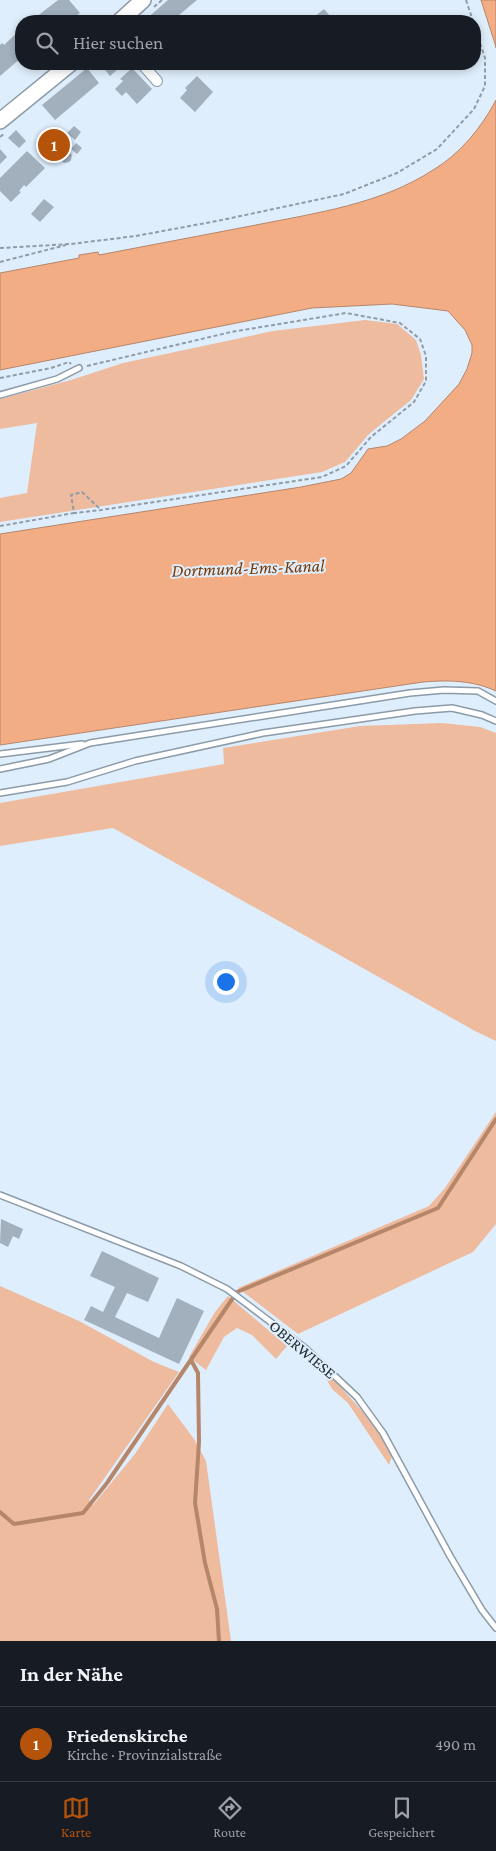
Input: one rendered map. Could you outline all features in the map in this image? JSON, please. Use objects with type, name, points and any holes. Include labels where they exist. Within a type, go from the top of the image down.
[{"type":"main road","points":[[127,15],[143,0]]},
{"type":"main road","points":[[0,121],[63,70]]},
{"type":"street","points":[[147,70],[157,81]]},
{"type":"lane","points":[[0,395],[57,379],[79,368]]},
{"type":"lane","points":[[0,754],[90,743],[410,693],[444,690],[478,691],[496,701]]},
{"type":"lane","points":[[0,793],[67,782],[135,761],[264,733],[415,710],[452,708],[482,715],[496,721]]},
{"type":"lane","points":[[0,769],[49,759],[90,743]]},
{"type":"lane","name":"OBERWIESE","points":[[0,1195],[182,1266],[227,1289],[305,1348],[357,1397],[383,1433],[450,1556],[482,1610],[496,1628]]},
{"type":"path","points":[[466,0],[471,15]]},
{"type":"path","points":[[0,248],[71,244],[136,236],[222,220],[344,194],[396,173],[437,149],[474,109],[485,86],[485,58],[481,46]]},
{"type":"path","points":[[0,262],[71,244]]},
{"type":"path","points":[[0,378],[51,368],[69,362],[79,368],[231,332],[346,313],[400,323],[420,339],[426,356],[426,381],[414,402],[371,437],[346,466],[322,477],[74,513],[0,526]]},
{"type":"path","points":[[74,513],[71,494],[82,492],[101,510]]},
{"type":"shaded area","points":[[365,320],[397,324],[416,340],[421,355],[424,379],[411,400],[369,434],[345,462],[322,472],[0,522],[0,498],[27,493],[37,423],[0,429],[0,399],[71,380],[123,363],[273,331]]},
{"type":"shaded area","points":[[442,723],[480,727],[496,733],[496,1041],[113,828],[0,846],[0,803],[224,764],[223,748],[360,726]]},
{"type":"shaded area","points":[[496,1112],[496,1224],[473,1252],[298,1334],[238,1288],[429,1206],[445,1188]]},
{"type":"shaded area","points":[[0,1286],[79,1321],[154,1362],[179,1372],[89,1500],[93,1505],[135,1454],[168,1404],[194,1439],[206,1461],[231,1641],[0,1641]]},
{"type":"shaded area","points":[[228,1296],[287,1346],[276,1359],[252,1335],[237,1328],[224,1337],[206,1370],[189,1357],[215,1312]]},
{"type":"shaded area","points":[[322,1371],[327,1372],[372,1422],[393,1453],[389,1465],[348,1403],[332,1389]]},
{"type":"water","points":[[481,0],[496,0],[496,47]]},
{"type":"water","name":"Dortmund-Ems-Kanal","points":[[496,100],[496,691],[487,687],[460,682],[423,682],[0,745],[0,534],[301,487],[341,479],[351,473],[368,449],[387,446],[401,439],[425,421],[459,384],[467,369],[472,353],[472,345],[465,330],[448,311],[392,304],[312,308],[0,370],[0,273],[79,258],[79,255],[98,252],[99,255],[302,216],[370,199],[413,182],[443,164],[469,139],[484,120]]},
{"type":"building","points":[[58,0],[69,0],[80,13],[78,15],[39,15]]},
{"type":"building","points":[[168,0],[197,0],[179,15],[151,15]]},
{"type":"building","points":[[324,9],[329,15],[316,15]]},
{"type":"building","points":[[15,35],[15,63],[0,76],[0,45],[2,43],[4,45]]},
{"type":"building","points":[[85,70],[89,70],[99,83],[55,120],[42,105]]},
{"type":"building","points":[[105,70],[117,70],[110,76]]},
{"type":"building","points":[[130,70],[134,70],[152,89],[137,104],[126,92],[122,96],[115,89],[123,81],[120,79]]},
{"type":"building","points":[[197,76],[213,92],[195,112],[180,98],[187,90],[185,88]]},
{"type":"building","points":[[74,126],[81,132],[75,140],[67,133]]},
{"type":"building","points":[[49,129],[71,150],[69,152],[72,155],[69,162],[64,163],[61,160],[59,162],[37,141]]},
{"type":"building","points":[[16,130],[26,141],[19,148],[8,138]]},
{"type":"building","points":[[76,143],[82,148],[77,154],[71,149]]},
{"type":"building","points":[[0,149],[7,157],[0,164]]},
{"type":"building","points":[[27,151],[45,168],[26,187],[24,185],[19,191],[21,192],[11,202],[0,191],[0,178]]},
{"type":"building","points":[[44,199],[54,207],[40,222],[31,214]]},
{"type":"building","points":[[1,1219],[23,1229],[19,1239],[13,1236],[8,1247],[0,1243]]},
{"type":"building","points":[[102,1251],[159,1278],[148,1302],[127,1293],[115,1317],[159,1338],[177,1298],[204,1311],[179,1364],[84,1320],[91,1306],[103,1312],[115,1287],[90,1276]]},
{"type":"waterway","points":[[0,1512],[14,1524],[83,1513],[107,1483],[237,1292],[438,1208],[496,1119]]},
{"type":"waterway","points":[[191,1360],[198,1373],[199,1442],[195,1503],[205,1563],[217,1609],[219,1641]]},
{"type":"place","name":"Friedenskirche","points":[[54,145]]}]
